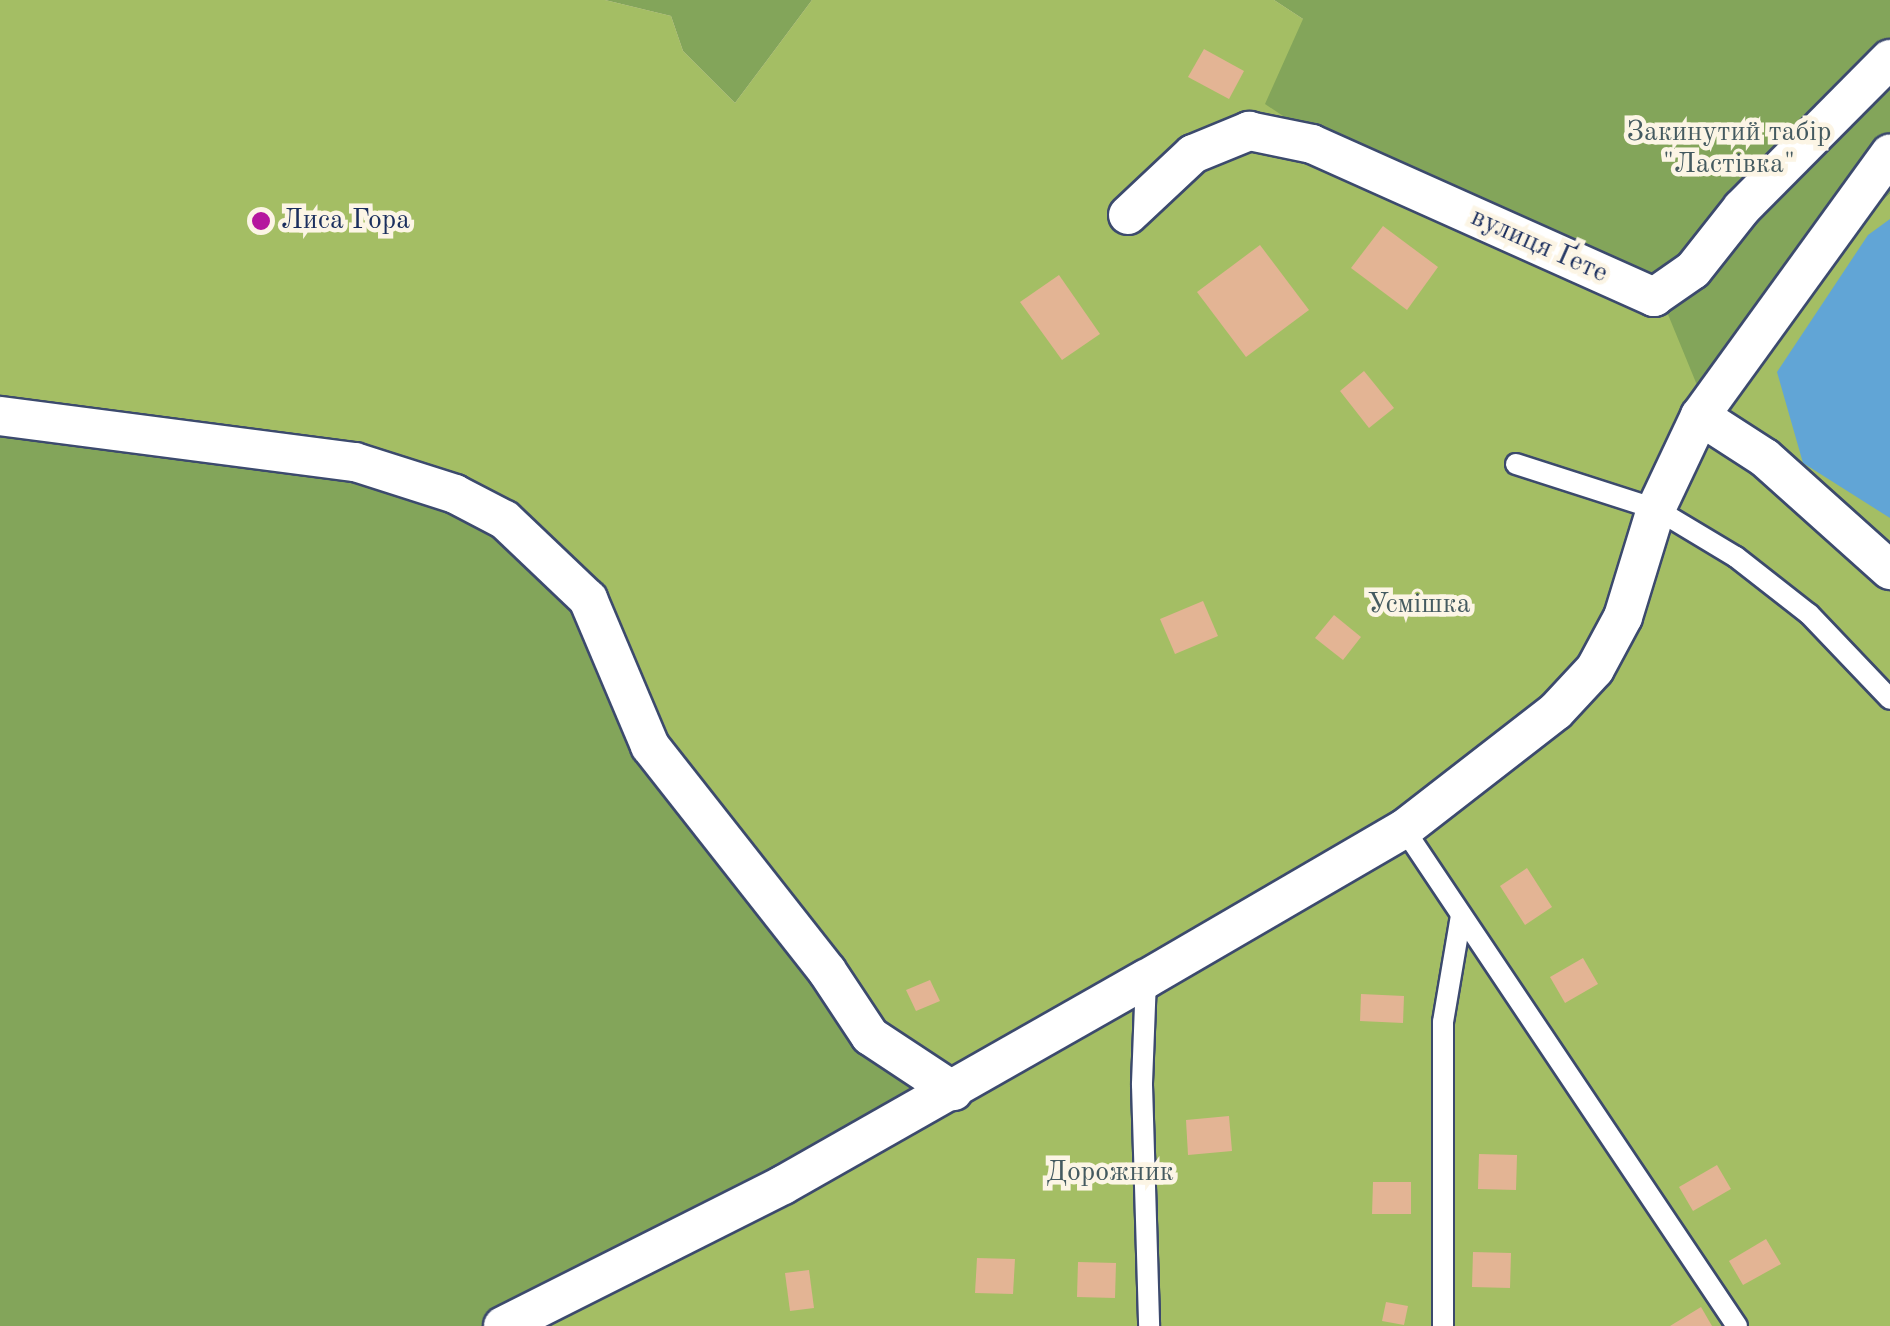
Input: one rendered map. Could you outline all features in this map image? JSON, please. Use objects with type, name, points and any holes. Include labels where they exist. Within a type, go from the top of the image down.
[{"type":"street","name":"вулиця Ґете","points":[[1128,215],[1193,154],[1249,132],[1312,144],[1654,297],[1693,270],[1742,208],[1890,59]]},
{"type":"street","points":[[503,1326],[953,1092],[1404,828],[1556,711],[1595,670],[1624,616],[1656,509],[1700,416],[1890,154]]},
{"type":"street","points":[[0,416],[355,462],[455,494],[505,520],[588,599],[650,746],[870,1036],[953,1092]]},
{"type":"street","points":[[1700,416],[1765,458],[1890,570]]},
{"type":"lane","points":[[1516,464],[1656,509],[1736,557],[1809,614],[1890,700]]},
{"type":"lane","points":[[1404,828],[1737,1326]]},
{"type":"lane","points":[[1442,1326],[1443,1022],[1461,916]]},
{"type":"lane","points":[[1146,979],[1142,1086],[1149,1326]]},
{"type":"green space","points":[[0,0],[605,0],[671,16],[683,51],[735,103],[812,0],[1274,0],[1303,19],[1855,226],[1890,194],[1890,1326],[503,1326],[0,416]]},
{"type":"green space","points":[[605,0],[812,0],[735,103],[683,51],[671,16]]},
{"type":"green space","name":"Закинутий табір \"Ластівка\"","points":[[1274,0],[1890,0],[1890,194],[1855,226],[1713,424],[1653,278],[1295,124],[1265,104],[1303,19]]},
{"type":"green space","points":[[0,416],[455,494],[588,599],[650,747],[827,971],[953,1091],[503,1326],[0,1326]]},
{"type":"water","points":[[1890,219],[1890,518],[1803,463],[1777,372],[1868,235]]},
{"type":"building","points":[[1204,49],[1244,71],[1229,99],[1188,77]]},
{"type":"building","points":[[1383,226],[1438,267],[1407,310],[1351,268]]},
{"type":"building","points":[[1260,245],[1309,310],[1246,357],[1197,292]]},
{"type":"building","points":[[1059,275],[1100,334],[1062,360],[1020,302]]},
{"type":"building","points":[[1364,371],[1394,408],[1369,428],[1340,391]]},
{"type":"building","points":[[1203,601],[1218,636],[1175,654],[1160,619]]},
{"type":"building","points":[[1334,615],[1361,637],[1343,660],[1315,638]]},
{"type":"building","points":[[1527,868],[1552,907],[1525,925],[1500,886]]},
{"type":"building","points":[[1583,958],[1598,984],[1565,1003],[1550,977]]},
{"type":"building","points":[[930,980],[940,1001],[916,1011],[906,990]]},
{"type":"building","points":[[1361,994],[1404,996],[1403,1023],[1360,1021]]},
{"type":"building","points":[[1229,1116],[1232,1151],[1188,1155],[1186,1120]]},
{"type":"building","points":[[1479,1154],[1517,1155],[1516,1190],[1478,1189]]},
{"type":"building","points":[[1717,1165],[1731,1189],[1693,1211],[1679,1187]]},
{"type":"building","points":[[1373,1182],[1411,1182],[1411,1214],[1372,1214]]},
{"type":"building","points":[[1766,1239],[1781,1264],[1743,1285],[1729,1261]]},
{"type":"building","points":[[1473,1252],[1511,1253],[1510,1288],[1472,1287]]},
{"type":"building","points":[[977,1258],[1015,1259],[1013,1294],[975,1293]]},
{"type":"building","points":[[1078,1262],[1116,1263],[1115,1298],[1077,1297]]},
{"type":"building","points":[[809,1270],[814,1308],[790,1311],[785,1273]]},
{"type":"building","points":[[1386,1302],[1408,1306],[1404,1325],[1382,1321]]},
{"type":"building","points":[[1701,1307],[1712,1326],[1670,1326]]},
{"type":"place","name":"Лиса Гора","points":[[261,221]]},
{"type":"park label","name":"Усмішка","points":[[1419,605]]},
{"type":"park label","name":"Дорожник","points":[[1110,1173]]}]
